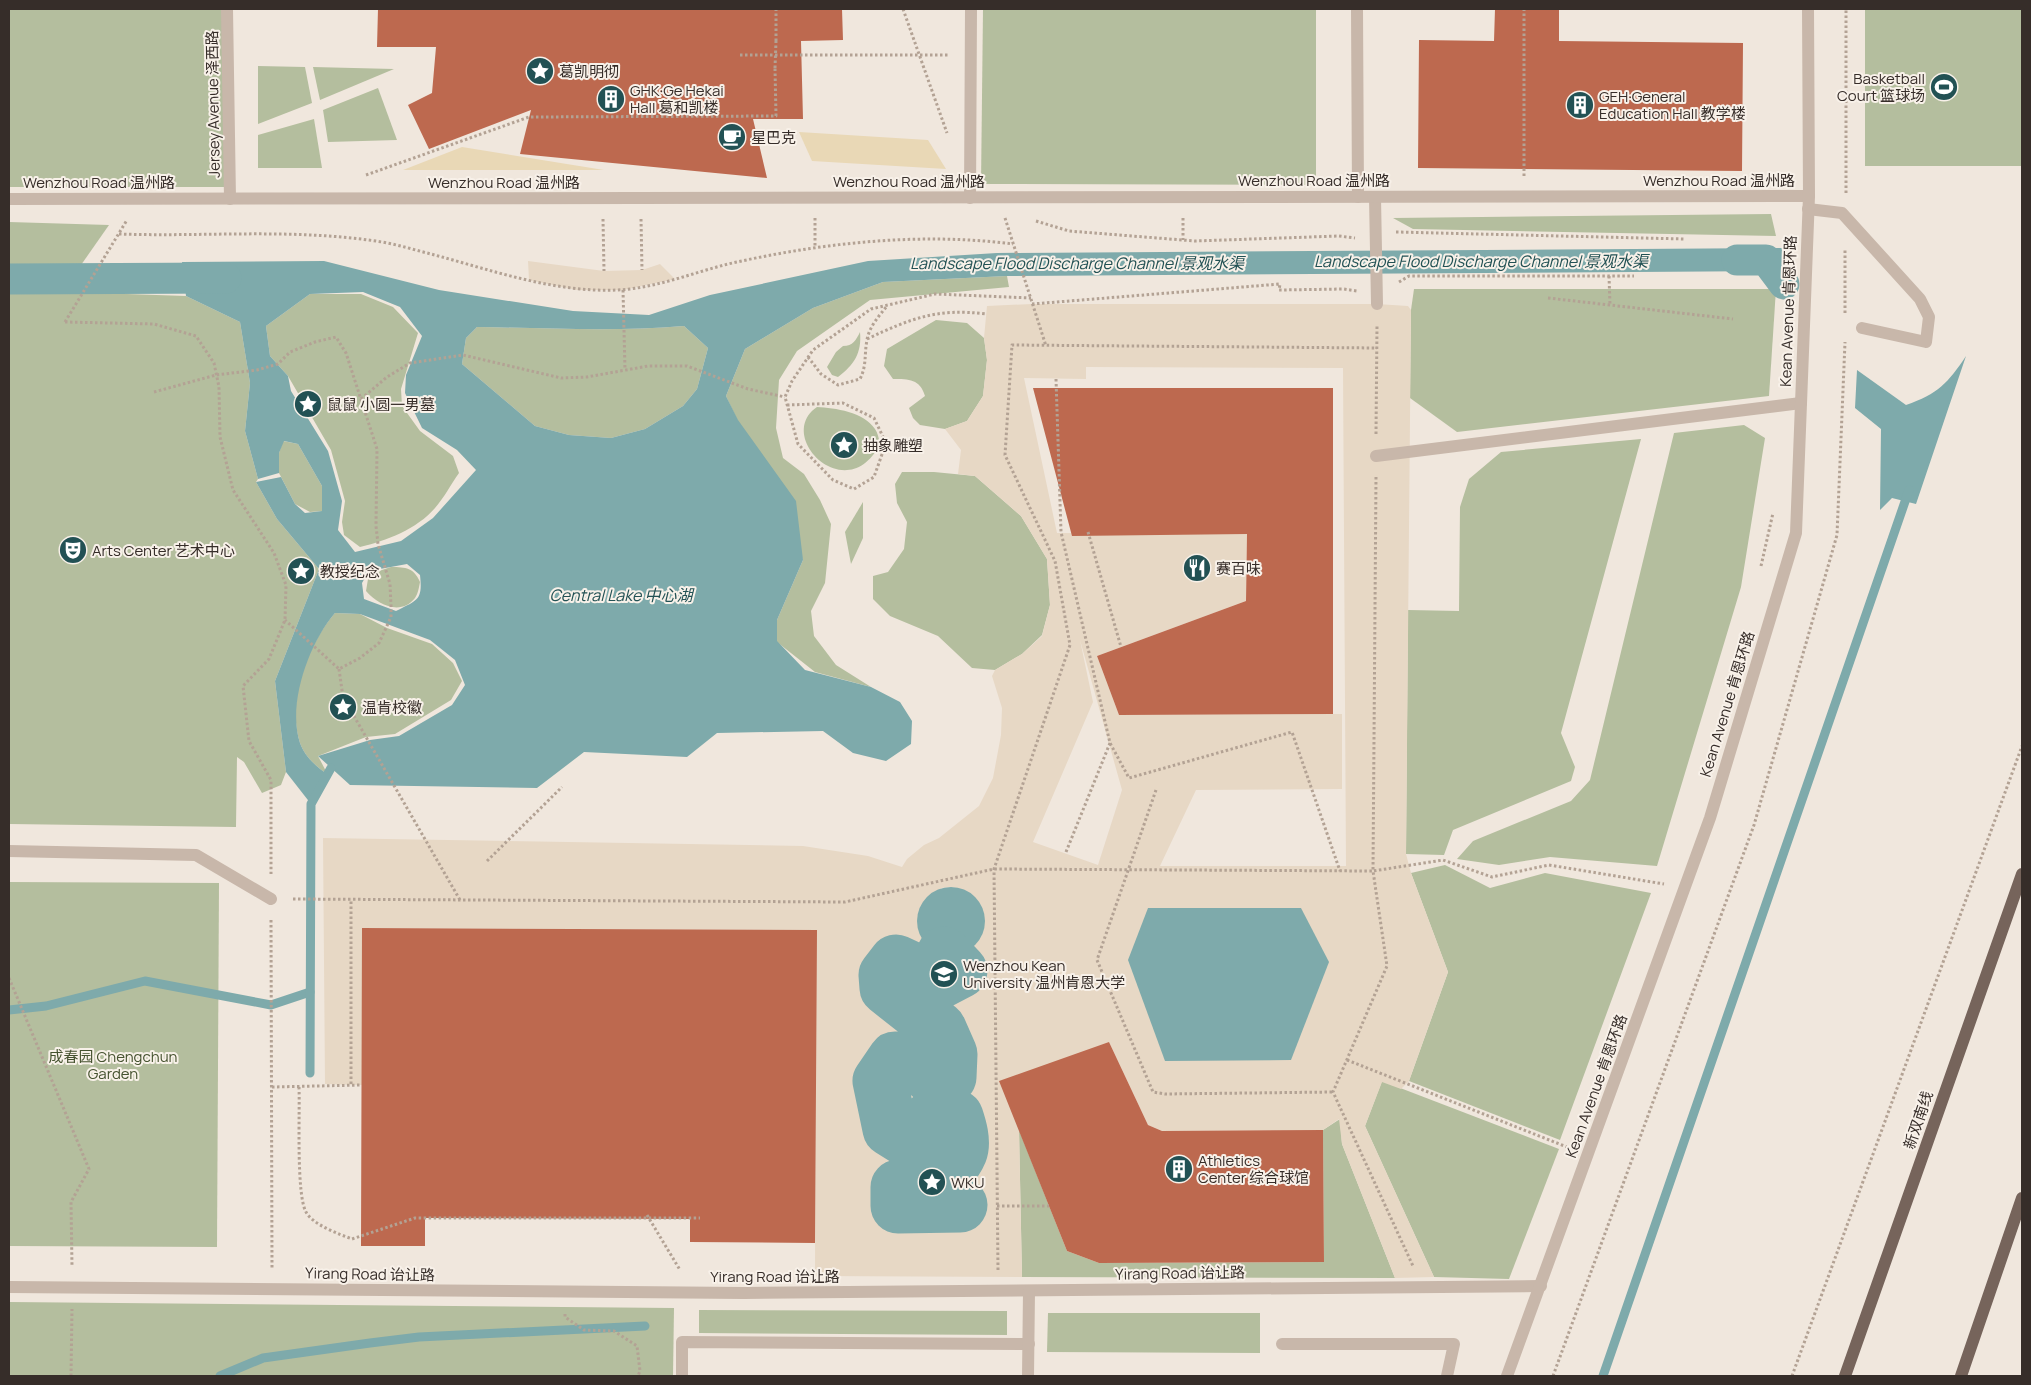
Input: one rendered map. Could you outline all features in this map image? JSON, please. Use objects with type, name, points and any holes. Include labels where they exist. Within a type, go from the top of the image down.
[{"type":"main road","name":"新双南线","points":[[1845,1376],[2022,874]]},
{"type":"main road","points":[[1961,1376],[2022,1198]]},
{"type":"street","name":"Jersey Avenue 泽西路","points":[[227,9],[230,198]]},
{"type":"street","points":[[970,198],[971,9]]},
{"type":"street","points":[[1358,9],[1358,196]]},
{"type":"street","name":"Kean Avenue 肯恩环路","points":[[1507,1376],[1710,818],[1796,533],[1809,196],[1808,9]]},
{"type":"street","name":"Wenzhou Road 温州路","points":[[9,199],[1809,196]]},
{"type":"street","points":[[1375,198],[1377,300]]},
{"type":"street","points":[[1808,209],[1842,213],[1920,299],[1929,317],[1926,342],[1862,328]]},
{"type":"street","points":[[1376,456],[1801,403]]},
{"type":"street","points":[[9,851],[196,855],[271,899]]},
{"type":"street","name":"Yirang Road 诒让路","points":[[9,1287],[744,1293],[1541,1286]]},
{"type":"street","points":[[1028,1376],[1029,1291]]},
{"type":"street","points":[[682,1376],[682,1342],[1029,1344]]},
{"type":"street","points":[[1282,1344],[1454,1344],[1448,1376]]},
{"type":"path","points":[[363,176],[530,117],[776,116],[776,9]]},
{"type":"path","points":[[902,9],[948,135]]},
{"type":"path","points":[[1524,9],[1524,169]]},
{"type":"path","points":[[740,55],[971,55]]},
{"type":"path","points":[[602,198],[604,271]]},
{"type":"path","points":[[640,198],[642,270]]},
{"type":"path","points":[[815,198],[815,248]]},
{"type":"path","points":[[1002,211],[1046,346]]},
{"type":"path","points":[[130,214],[65,322],[154,324],[196,336],[214,363],[219,387],[220,437],[233,490],[274,552],[286,585],[285,620],[269,659],[243,686],[250,740],[271,780],[272,1289]]},
{"type":"path","points":[[1031,219],[1069,231],[1195,241],[1339,236]]},
{"type":"path","points":[[1376,230],[1412,233],[1684,239]]},
{"type":"path","points":[[119,234],[328,235],[385,242],[577,290],[623,291],[658,284],[729,264],[815,248],[900,240],[986,240],[1013,244]]},
{"type":"path","points":[[1423,1287],[1333,1092],[1387,966],[1374,871],[1377,300],[1409,276],[1634,276]]},
{"type":"path","points":[[1609,276],[1610,305]]},
{"type":"path","points":[[1032,304],[1280,284],[1279,290],[1344,289]]},
{"type":"path","points":[[623,291],[625,369]]},
{"type":"path","points":[[787,405],[842,403],[874,418],[886,443],[874,477],[854,489],[833,480],[798,444],[787,405],[785,397],[792,381],[814,350],[871,309],[935,294],[1030,298]]},
{"type":"path","points":[[1548,298],[1733,319]]},
{"type":"path","points":[[808,358],[821,374],[838,385],[860,379],[866,367],[867,339],[876,318],[888,305]]},
{"type":"path","points":[[867,339],[907,321],[932,314],[958,311],[986,314]]},
{"type":"path","points":[[154,392],[216,374],[247,372],[281,362],[290,352],[315,342],[336,337],[346,353],[377,449],[376,526],[378,544],[390,584],[392,606],[392,617],[379,642],[360,658],[339,669]]},
{"type":"path","points":[[998,1291],[994,869],[1070,644],[1055,560],[1005,456],[1012,345],[1377,348]]},
{"type":"path","points":[[361,399],[388,376],[410,364],[463,355],[561,378],[587,376],[648,366],[687,366],[735,384],[785,397]]},
{"type":"path","points":[[1056,378],[1061,532],[1110,742],[1129,778],[1292,732],[1340,871]]},
{"type":"path","points":[[1759,575],[1773,508]]},
{"type":"path","points":[[1088,532],[1121,647]]},
{"type":"path","points":[[285,620],[339,669],[343,697],[460,900]]},
{"type":"path","points":[[1066,852],[1110,742]]},
{"type":"path","points":[[1792,1376],[2022,746]]},
{"type":"path","points":[[487,861],[562,787]]},
{"type":"path","points":[[1156,790],[1097,960],[1153,1092],[1165,1094],[1333,1092]]},
{"type":"path","points":[[298,899],[845,902],[994,869],[1374,871],[1443,860],[1492,877],[1548,865],[1666,884]]},
{"type":"path","points":[[1662,893],[1669,875]]},
{"type":"path","points":[[351,899],[351,1084]]},
{"type":"path","points":[[9,978],[89,1169],[71,1202],[72,1376]]},
{"type":"path","points":[[1347,1060],[1570,1148],[1566,1157]]},
{"type":"path","points":[[272,1088],[362,1085]]},
{"type":"path","points":[[300,1087],[300,1182],[306,1212],[326,1228],[352,1239],[415,1218],[700,1218]]},
{"type":"path","points":[[998,1206],[1049,1206]]},
{"type":"path","points":[[647,1215],[680,1270]]},
{"type":"path","points":[[570,1320],[584,1330],[614,1331],[637,1346],[640,1371],[638,1376]]},
{"type":"green space","points":[[9,9],[227,9],[228,187],[9,187]]},
{"type":"green space","points":[[983,9],[1316,9],[1316,185],[981,184]]},
{"type":"green space","name":"Basketball Court 篮球场","points":[[1865,9],[2022,9],[2022,166],[1865,166]]},
{"type":"green space","points":[[258,66],[305,67],[312,103],[258,124]]},
{"type":"green space","points":[[313,67],[394,69],[320,100]]},
{"type":"green space","points":[[378,88],[397,140],[328,142],[323,110]]},
{"type":"green space","points":[[314,119],[322,168],[258,168],[258,135]]},
{"type":"green space","points":[[1771,214],[1776,236],[1413,229],[1393,218]]},
{"type":"green space","points":[[9,222],[109,225],[81,265],[9,265]]},
{"type":"green space","points":[[1007,276],[1009,287],[870,300],[797,351],[779,380],[776,428],[783,458],[804,474],[820,500],[831,524],[825,583],[811,611],[814,636],[836,665],[871,687],[815,672],[777,642],[777,620],[803,560],[726,396],[745,349],[813,308],[883,282]]},
{"type":"green space","points":[[1414,289],[1776,289],[1769,396],[1457,432],[1410,398],[1411,310]]},
{"type":"green space","points":[[9,290],[186,296],[240,322],[250,383],[245,431],[258,479],[256,482],[277,519],[319,569],[275,681],[286,772],[281,785],[262,793],[244,762],[237,757],[236,827],[9,824]]},
{"type":"green space","points":[[310,294],[361,294],[393,307],[418,333],[401,389],[402,406],[420,431],[453,456],[459,473],[438,504],[419,522],[390,538],[360,547],[344,535],[342,522],[345,501],[331,450],[288,376],[270,356],[266,326]]},
{"type":"green space","points":[[936,320],[967,323],[984,338],[987,360],[983,396],[967,421],[945,429],[920,425],[913,418],[909,408],[925,396],[923,390],[913,381],[893,379],[884,366],[887,349]]},
{"type":"green space","points":[[684,326],[708,348],[697,389],[683,406],[645,429],[611,438],[569,435],[535,426],[462,364],[466,338],[477,327],[606,329]]},
{"type":"green space","points":[[860,332],[860,346],[853,363],[838,377],[832,375],[827,367],[836,352],[843,346],[854,342]]},
{"type":"green space","points":[[817,407],[849,412],[870,423],[876,431],[880,444],[866,462],[850,470],[834,469],[820,461],[809,449],[804,434],[806,420]]},
{"type":"green space","points":[[1744,425],[1765,438],[1741,587],[1657,866],[1550,857],[1499,865],[1457,859],[1473,841],[1571,801],[1590,780],[1674,433]]},
{"type":"green space","points":[[1641,439],[1561,733],[1575,767],[1571,781],[1453,830],[1444,855],[1406,854],[1408,610],[1459,611],[1460,507],[1469,479],[1501,452]]},
{"type":"green space","points":[[283,441],[298,444],[322,486],[322,511],[310,512],[295,504],[279,473],[279,453]]},
{"type":"green space","points":[[902,472],[934,472],[975,476],[1021,516],[1047,559],[1050,605],[1042,635],[1022,654],[995,670],[972,668],[938,636],[890,616],[873,599],[873,576],[888,572],[904,549],[907,522],[897,503],[895,484]]},
{"type":"green space","points":[[863,502],[863,538],[851,564],[845,532]]},
{"type":"green space","points":[[391,567],[409,569],[418,577],[420,582],[415,598],[403,606],[397,607],[383,604],[366,591],[368,579],[379,571]]},
{"type":"green space","points":[[335,613],[360,614],[387,628],[432,644],[453,663],[462,681],[451,700],[395,734],[366,737],[318,756],[328,775],[311,761],[302,748],[296,727],[296,709],[302,674],[308,657],[316,640]]},
{"type":"green space","points":[[1445,865],[1490,888],[1545,873],[1651,893],[1560,1140],[1409,1081],[1448,972],[1411,873]]},
{"type":"green space","name":"成春园 Chengchun Garden","points":[[9,882],[219,883],[217,1247],[9,1246]]},
{"type":"green space","points":[[1382,1081],[1559,1149],[1509,1279],[1434,1277],[1365,1126]]},
{"type":"green space","points":[[1340,1119],[1342,1144],[1395,1278],[1022,1277],[1019,1130],[1067,1251],[1099,1263],[1324,1262],[1323,1130]]},
{"type":"green space","points":[[9,1302],[674,1308],[673,1376],[9,1376]]},
{"type":"green space","points":[[699,1310],[1007,1311],[1007,1335],[699,1333]]},
{"type":"green space","points":[[1048,1313],[1260,1313],[1260,1353],[1047,1352]]},
{"type":"sand","points":[[799,132],[928,140],[946,169],[812,161]]},
{"type":"sand","points":[[462,147],[604,170],[403,170]]},
{"type":"shaded area","points":[[528,261],[604,271],[642,270],[660,264],[675,279],[623,290],[577,290],[529,280]]},
{"type":"shaded area","points":[[1032,304],[1377,304],[1408,306],[1411,310],[1406,854],[1411,873],[1448,972],[1409,1081],[1401,1089],[1382,1082],[1365,1126],[1434,1277],[1395,1278],[1342,1144],[1339,1119],[1323,1130],[1162,1131],[1148,1125],[1109,1042],[1019,1130],[1022,1277],[815,1276],[816,930],[363,928],[362,1085],[325,1084],[323,838],[803,846],[868,856],[902,867],[907,859],[924,845],[939,838],[979,806],[993,778],[1001,735],[1002,708],[992,676],[995,670],[1022,654],[1042,636],[1050,605],[1047,559],[1021,516],[975,476],[958,474],[961,450],[945,429],[967,421],[983,396],[987,360],[984,338],[987,306]],"holes":[[[1086,367],[1343,368],[1346,866],[1160,866],[1196,790],[1342,789],[1342,714],[1119,715],[1097,656],[1246,601],[1247,534],[1057,533],[1024,378],[1086,379]],[[1080,640],[1122,790],[1098,865],[1033,842],[1093,702]],[[952,887],[964,890],[984,914],[984,926],[981,936],[966,951],[955,955],[934,951],[925,944],[941,888]]]},
{"type":"water","name":"Central Lake 中心湖","points":[[1783,248],[1782,271],[1007,276],[883,282],[813,308],[745,349],[726,396],[738,420],[796,501],[803,560],[777,620],[777,641],[805,670],[871,687],[900,702],[912,721],[911,744],[886,761],[853,753],[823,731],[717,733],[687,757],[584,752],[537,788],[350,785],[318,756],[370,740],[399,736],[452,705],[465,685],[455,660],[430,640],[360,614],[335,613],[325,626],[309,657],[303,675],[296,710],[297,727],[302,748],[311,761],[328,775],[311,804],[286,772],[275,681],[319,569],[277,519],[256,482],[281,477],[295,504],[305,513],[322,511],[322,486],[298,444],[284,441],[279,453],[279,473],[258,479],[245,431],[250,383],[240,322],[186,296],[182,262],[324,261],[439,290],[573,311],[649,315],[710,295],[868,261],[997,253]],"holes":[[[363,292],[400,307],[422,336],[406,375],[405,393],[422,428],[457,450],[476,470],[433,518],[401,541],[355,552],[338,530],[342,501],[328,451],[291,391],[288,376],[270,356],[266,326],[310,294]],[[684,326],[708,348],[697,389],[683,406],[645,429],[611,438],[569,435],[535,426],[462,364],[466,338],[477,327],[606,329]],[[407,564],[420,575],[421,584],[417,599],[396,611],[364,599],[362,583],[369,571]]]},
{"type":"water","points":[[1966,356],[1916,504],[1892,498],[1880,510],[1881,429],[1855,408],[1857,370],[1906,405],[1934,392],[1948,380]]},
{"type":"water","points":[[951,887],[964,890],[975,897],[982,908],[985,921],[982,934],[975,945],[964,952],[951,955],[938,952],[927,945],[920,934],[917,921],[920,908],[927,897],[938,890]]},
{"type":"water","points":[[1148,908],[1301,908],[1329,962],[1291,1060],[1165,1061],[1128,960]]},
{"type":"building","name":"GHK·Ge Hekai Hall 葛和凯楼","points":[[378,9],[842,9],[843,40],[801,41],[803,119],[753,119],[767,178],[520,154],[531,110],[429,149],[408,105],[432,93],[436,47],[377,47]]},
{"type":"building","name":"GEH·General Education Hall 教学楼","points":[[1495,9],[1559,9],[1559,41],[1743,43],[1742,171],[1418,168],[1419,40],[1494,41]]},
{"type":"building","points":[[1033,388],[1333,388],[1333,714],[1119,715],[1097,656],[1246,601],[1247,534],[1072,536]]},
{"type":"building","points":[[362,928],[817,930],[815,1243],[690,1242],[690,1219],[425,1218],[425,1246],[361,1246]]},
{"type":"building","name":"Athletics Center 综合球馆","points":[[1109,1042],[1148,1125],[1162,1131],[1323,1130],[1324,1262],[1099,1263],[1067,1251],[999,1081]]},
{"type":"waterway","name":"Landscape Flood Discharge Channel 景观水渠","points":[[1737,260],[1766,260],[1784,284]]},
{"type":"waterway","name":"Landscape Flood Discharge Channel 景观水渠","points":[[9,279],[226,278]]},
{"type":"waterway","points":[[1603,1376],[1909,490]]},
{"type":"waterway","points":[[310,1073],[311,804],[331,768]]},
{"type":"waterway","points":[[944,954],[960,971],[939,982],[896,962],[886,975],[887,988],[939,1029],[950,1054],[949,1077],[939,1082],[916,1063],[904,1059],[895,1059],[880,1081],[890,1129],[906,1139],[923,1127],[932,1117],[956,1117],[961,1134],[960,1152],[949,1167],[934,1178],[898,1187],[898,1206],[960,1205]]},
{"type":"waterway","points":[[9,1010],[46,1006],[145,981],[271,1005],[310,992]]},
{"type":"waterway","points":[[220,1376],[263,1358],[419,1337],[645,1326]]},
{"type":"place","name":"葛凯明彻","points":[[540,71]]},
{"type":"place","name":"Basketball Court 篮球场","points":[[1944,87]]},
{"type":"place","name":"GHK·Ge Hekai Hall 葛和凯楼","points":[[611,99]]},
{"type":"place","name":"GEH·General Education Hall 教学楼","points":[[1580,105]]},
{"type":"place","name":"星巴克","points":[[732,137]]},
{"type":"place","name":"鼠鼠 小圆一男墓","points":[[308,404]]},
{"type":"place","name":"抽象雕塑","points":[[844,445]]},
{"type":"place","name":"Arts Center 艺术中心","points":[[73,550]]},
{"type":"place","name":"赛百味","points":[[1197,568]]},
{"type":"place","name":"教授纪念","points":[[301,571]]},
{"type":"place","name":"温肯校徽","points":[[343,707]]},
{"type":"place","name":"Wenzhou Kean University 温州肯恩大学","points":[[944,974]]},
{"type":"place","name":"Athletics Center 综合球馆","points":[[1179,1169]]},
{"type":"place","name":"WKU","points":[[932,1182]]}]
